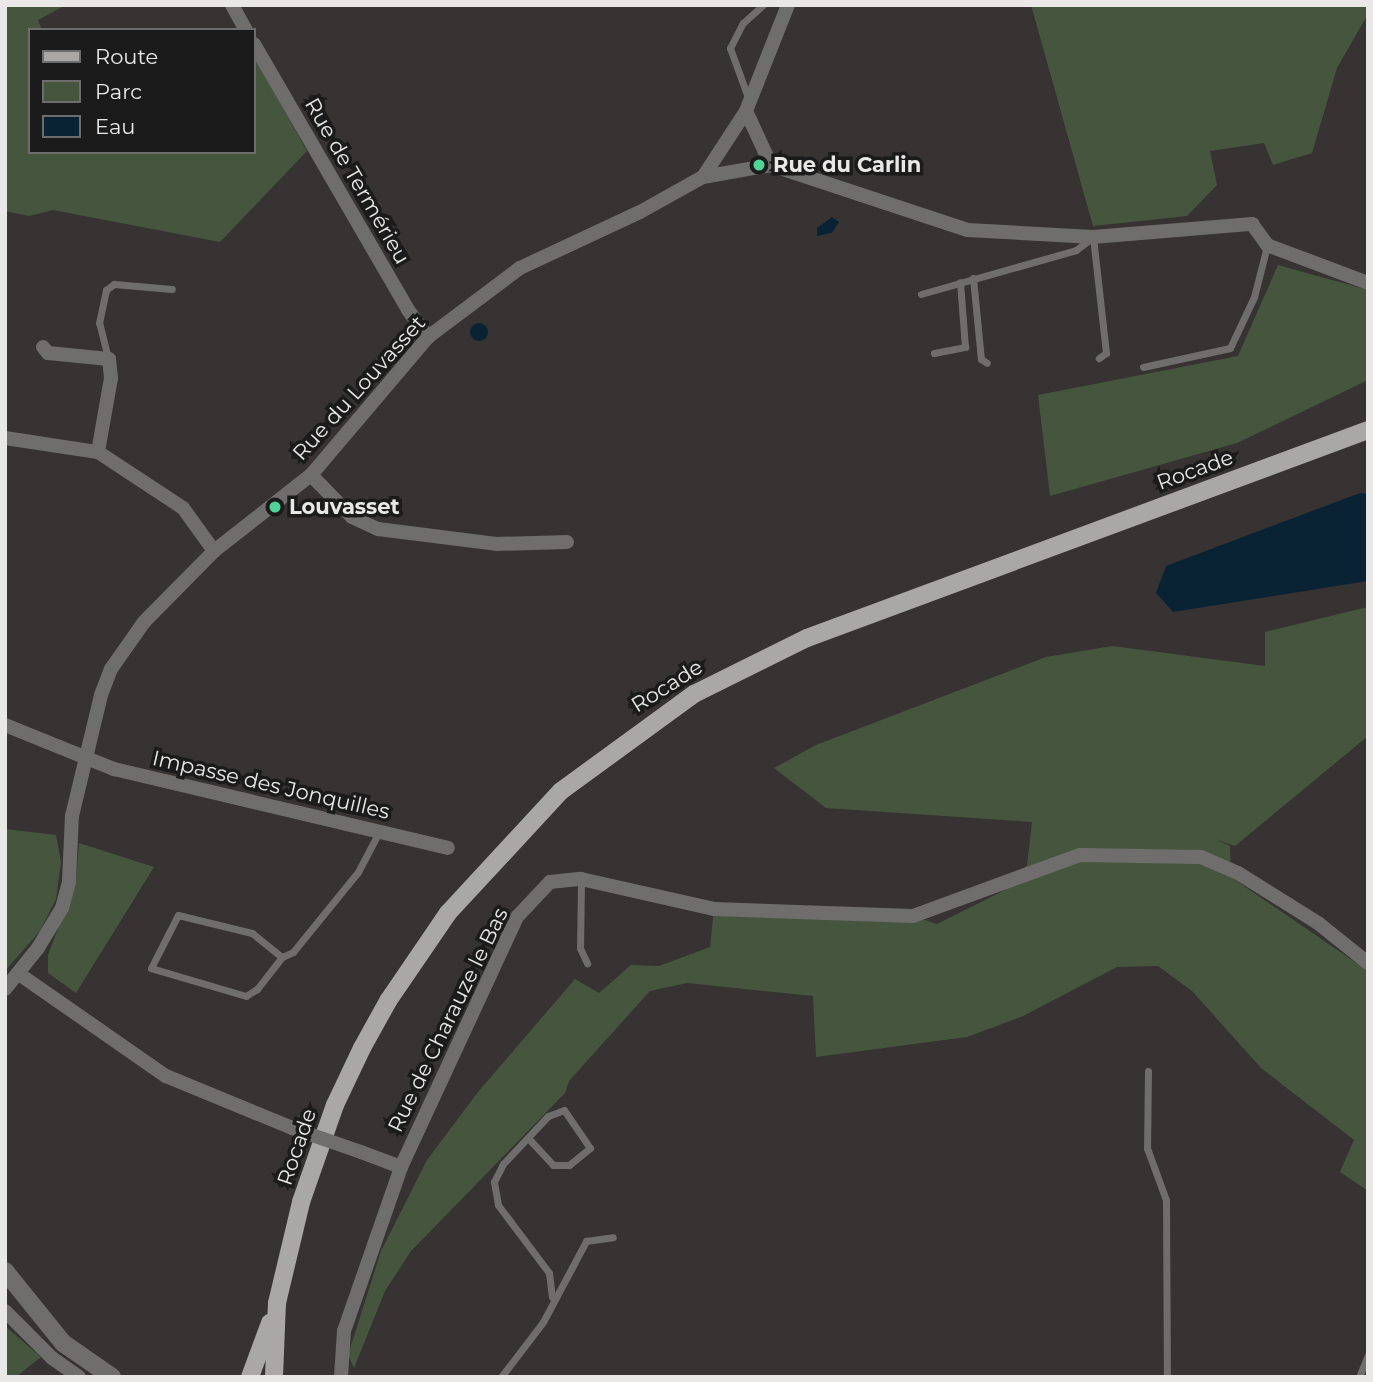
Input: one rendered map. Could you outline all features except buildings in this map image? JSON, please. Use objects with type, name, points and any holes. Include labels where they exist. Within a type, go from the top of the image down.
[{"type":"main road","name":"Rocade","points":[[250,1377],[277,1303],[317,1154],[335,1105],[388,1001],[448,912],[487,866],[601,758],[694,694],[807,638],[1368,430]]},
{"type":"main road","name":"Rocade","points":[[274,1377],[277,1303]]},
{"type":"street","points":[[232,5],[245,28]]},
{"type":"street","name":"Rue du Louvasset","points":[[5,989],[19,974],[52,926],[66,893],[72,816],[101,695],[126,644],[214,551],[311,475],[429,337],[520,268],[640,212],[703,177],[748,106],[788,5]]},
{"type":"street","name":"Rue de Termérieu","points":[[256,47],[408,310],[429,337]]},
{"type":"street","points":[[748,106],[771,164]]},
{"type":"street","points":[[703,177],[771,164],[968,230],[1093,237],[1252,224],[1268,245],[1368,283]]},
{"type":"street","points":[[43,346],[48,353],[108,359],[111,378],[98,452]]},
{"type":"street","points":[[5,438],[98,452],[183,508],[214,551]]},
{"type":"street","points":[[311,475],[342,509],[379,529],[496,544],[567,542]]},
{"type":"street","name":"Impasse des Jonquilles","points":[[5,725],[86,759],[219,797],[448,848]]},
{"type":"street","name":"Rue de Charauze le Bas","points":[[341,1377],[344,1331],[401,1167],[517,917],[550,882],[581,879],[714,909],[913,916],[1080,855],[1201,857],[1238,873],[1318,923],[1368,963]]},
{"type":"street","points":[[19,974],[166,1076],[292,1128],[401,1167]]},
{"type":"street","points":[[5,1271],[63,1343],[112,1377]]},
{"type":"street","points":[[5,1311],[52,1358],[79,1377]]},
{"type":"lane","points":[[748,106],[730,48],[743,23],[763,5]]},
{"type":"lane","points":[[921,294],[1076,250],[1093,237]]},
{"type":"lane","points":[[1093,237],[1106,353],[1099,358]]},
{"type":"lane","points":[[1143,367],[1230,348],[1254,298],[1268,245]]},
{"type":"lane","points":[[973,278],[981,359],[987,363]]},
{"type":"lane","points":[[934,353],[965,347],[960,282]]},
{"type":"lane","points":[[108,359],[99,323],[106,290],[114,284],[172,289]]},
{"type":"lane","points":[[282,957],[252,933],[178,915],[151,968],[246,996],[257,989],[282,957],[293,952],[358,872],[379,832]]},
{"type":"lane","points":[[581,879],[580,948],[587,963]]},
{"type":"lane","points":[[1148,1071],[1147,1148],[1166,1200],[1167,1377]]},
{"type":"lane","points":[[528,1138],[553,1165],[569,1165],[590,1148],[564,1110],[548,1116],[503,1164],[494,1181],[498,1205],[549,1273],[552,1297]]},
{"type":"lane","points":[[501,1377],[543,1322],[552,1297],[586,1241],[613,1237]]},
{"type":"lane","points":[[1359,1377],[1368,1355]]},
{"type":"green space","points":[[5,5],[66,5],[38,20],[41,28],[28,28],[28,154],[256,154],[256,60],[307,151],[220,242],[53,210],[29,216],[5,211]]},
{"type":"green space","points":[[1031,5],[1368,5],[1368,14],[1337,68],[1312,153],[1273,165],[1264,143],[1210,151],[1217,185],[1187,216],[1093,226]]},
{"type":"green space","points":[[1278,265],[1368,290],[1368,380],[1237,443],[1050,496],[1038,395],[1238,356]]},
{"type":"green space","points":[[1368,607],[1368,736],[1235,846],[1215,839],[1230,846],[1231,877],[1368,971],[1368,1191],[1340,1172],[1354,1140],[1261,1068],[1192,991],[1158,966],[1117,967],[1021,1017],[967,1037],[816,1057],[813,996],[687,983],[650,991],[569,1081],[565,1093],[411,1251],[385,1291],[354,1368],[348,1355],[381,1251],[427,1160],[478,1092],[575,979],[599,993],[631,965],[659,966],[710,947],[714,909],[913,916],[937,924],[1005,890],[1027,865],[1032,822],[826,808],[774,768],[816,745],[1046,657],[1112,646],[1265,666],[1265,632]]},
{"type":"green space","points":[[5,829],[56,835],[61,862],[56,899],[40,931],[5,971]]},
{"type":"green space","points":[[79,843],[154,867],[76,993],[48,973],[48,955],[76,881]]},
{"type":"green space","points":[[5,1326],[41,1357],[16,1377],[5,1377]]},
{"type":"water","points":[[832,217],[839,222],[832,233],[817,236],[817,228]]},
{"type":"water","points":[[479,323],[485,326],[488,332],[485,338],[479,341],[473,338],[470,332],[473,326]]},
{"type":"water","points":[[1360,493],[1368,494],[1368,581],[1173,612],[1156,593],[1166,566]]},
{"type":"place","name":"Rue du Carlin","points":[[759,165]]},
{"type":"place","name":"Louvasset","points":[[275,507]]}]
